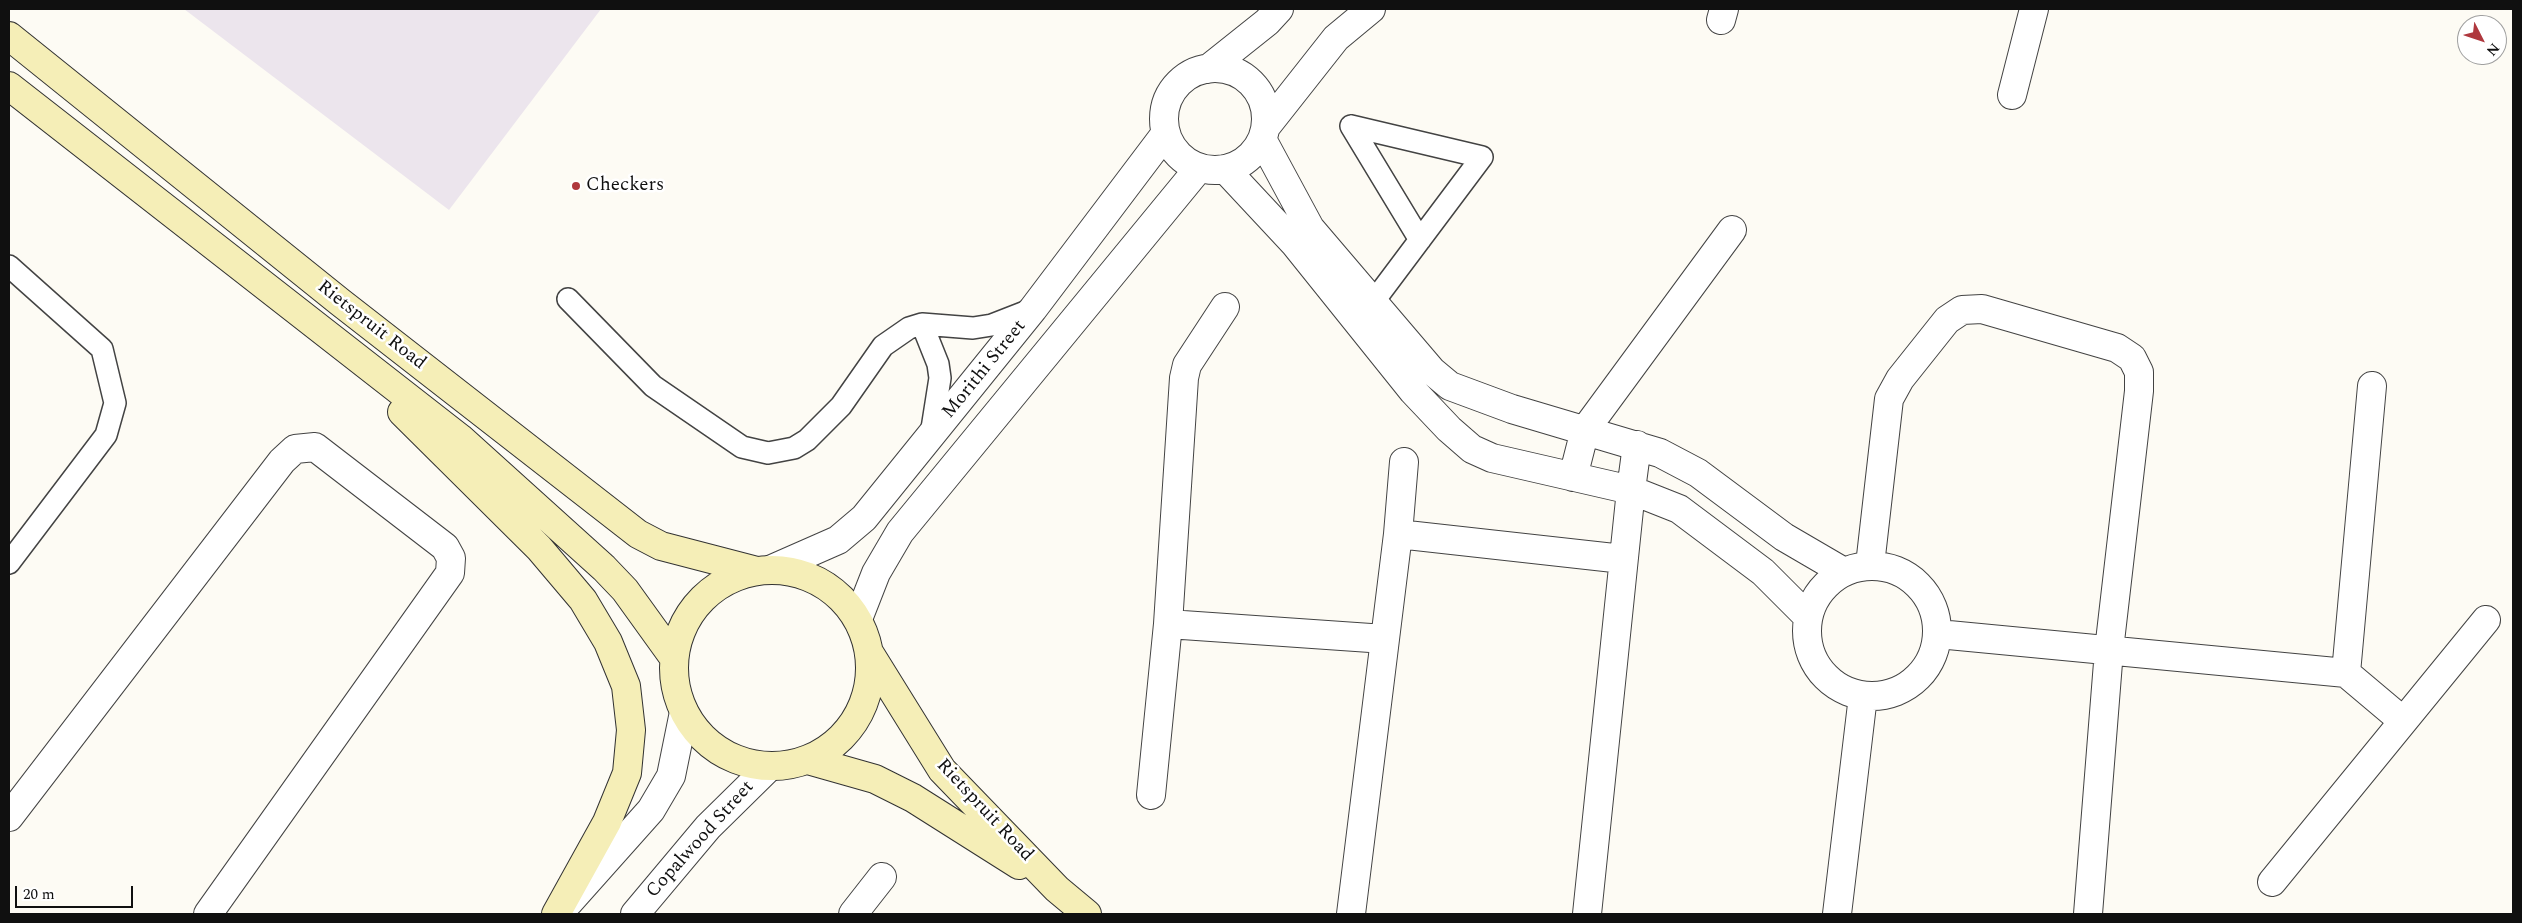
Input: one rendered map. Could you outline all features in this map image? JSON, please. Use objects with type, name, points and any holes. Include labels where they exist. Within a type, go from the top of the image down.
[{"type":"street","points":[[1208,69],[1267,22],[1278,9]]},
{"type":"street","name":"Morithi Street","points":[[858,619],[876,573],[900,532],[1212,169],[1247,159],[1264,133],[1336,38],[1371,9]]},
{"type":"street","points":[[2012,95],[2034,9]]},
{"type":"street","name":"Rietspruit Road","points":[[9,36],[340,302],[638,534],[661,546],[765,570],[806,576],[836,593],[858,619]]},
{"type":"street","points":[[1808,616],[1763,572],[1680,509],[1631,490],[1492,458],[1472,449],[1449,429],[1413,391],[1364,309],[1310,228],[1264,133],[1263,104],[1251,83],[1239,74],[1224,69],[1208,69],[1192,74],[1178,84],[1168,99],[1164,116],[1166,133],[1172,148],[1184,160],[1212,169],[1295,244],[1364,309],[1432,372],[1450,386],[1512,409],[1660,453],[1698,473],[1784,537],[1844,572]]},
{"type":"street","name":"Rietspruit Road","points":[[9,86],[460,438],[604,568],[625,590],[674,658]]},
{"type":"street","name":"Morithi Street","points":[[765,570],[838,540],[864,518],[930,439],[1033,309],[1166,133]]},
{"type":"street","points":[[1573,477],[1585,430],[1732,230]]},
{"type":"street","points":[[1151,795],[1168,624],[1184,378],[1188,365],[1225,307]]},
{"type":"street","points":[[1870,565],[1889,399],[1900,379],[1946,320],[1962,310],[1982,309],[2117,348],[2132,358],[2139,372],[2109,650],[2088,914]]},
{"type":"street","points":[[313,322],[545,556],[583,600],[608,642],[626,686],[632,730],[627,773],[607,822],[557,914]]},
{"type":"street","points":[[2346,673],[2372,386]]},
{"type":"street","points":[[1587,914],[1637,445]]},
{"type":"street","points":[[9,817],[282,461],[295,449],[315,447],[445,547],[451,558],[450,573],[208,914]]},
{"type":"street","points":[[1351,914],[1398,534],[1404,462]]},
{"type":"street","points":[[1398,534],[1624,559]]},
{"type":"street","points":[[1870,565],[1897,570],[1919,585],[1933,608],[1938,634],[1931,660],[1914,681],[1890,694],[1863,696],[1838,687],[1818,668],[1808,644],[1808,616],[1816,598],[1828,583],[1844,572],[1870,565]]},
{"type":"street","points":[[765,570],[717,586],[688,618],[674,658],[675,686],[684,712],[704,741],[734,760],[769,767],[808,760],[836,743],[858,718],[869,686],[870,654],[858,619]]},
{"type":"street","points":[[2272,882],[2486,620]]},
{"type":"street","points":[[1168,624],[1385,639]]},
{"type":"street","points":[[1938,634],[2346,673],[2403,722]]},
{"type":"street","name":"Rietspruit Road","points":[[870,654],[942,770],[1057,888],[1087,914]]},
{"type":"street","points":[[1837,914],[1863,696]]},
{"type":"street","points":[[557,914],[651,810],[670,776],[684,712]]},
{"type":"street","name":"Rietspruit Road","points":[[808,760],[875,779],[913,798],[1057,888]]},
{"type":"street","name":"Copalwood Street","points":[[635,914],[708,827],[769,767]]},
{"type":"street","points":[[853,914],[882,877]]},
{"type":"lane","points":[[1364,309],[1420,240],[1482,157],[1351,126],[1420,240]]},
{"type":"lane","points":[[9,266],[102,349],[115,403],[106,436],[9,563]]},
{"type":"lane","points":[[568,299],[652,386],[742,447],[768,453],[794,448],[807,440],[840,406],[883,346],[908,328],[922,324],[982,326],[1033,309]]},
{"type":"lane","points":[[922,324],[938,364],[940,378],[930,439]]},
{"type":"shaded area","points":[[184,9],[601,9],[449,210]]},
{"type":"place","name":"Checkers","points":[[576,186]]}]
